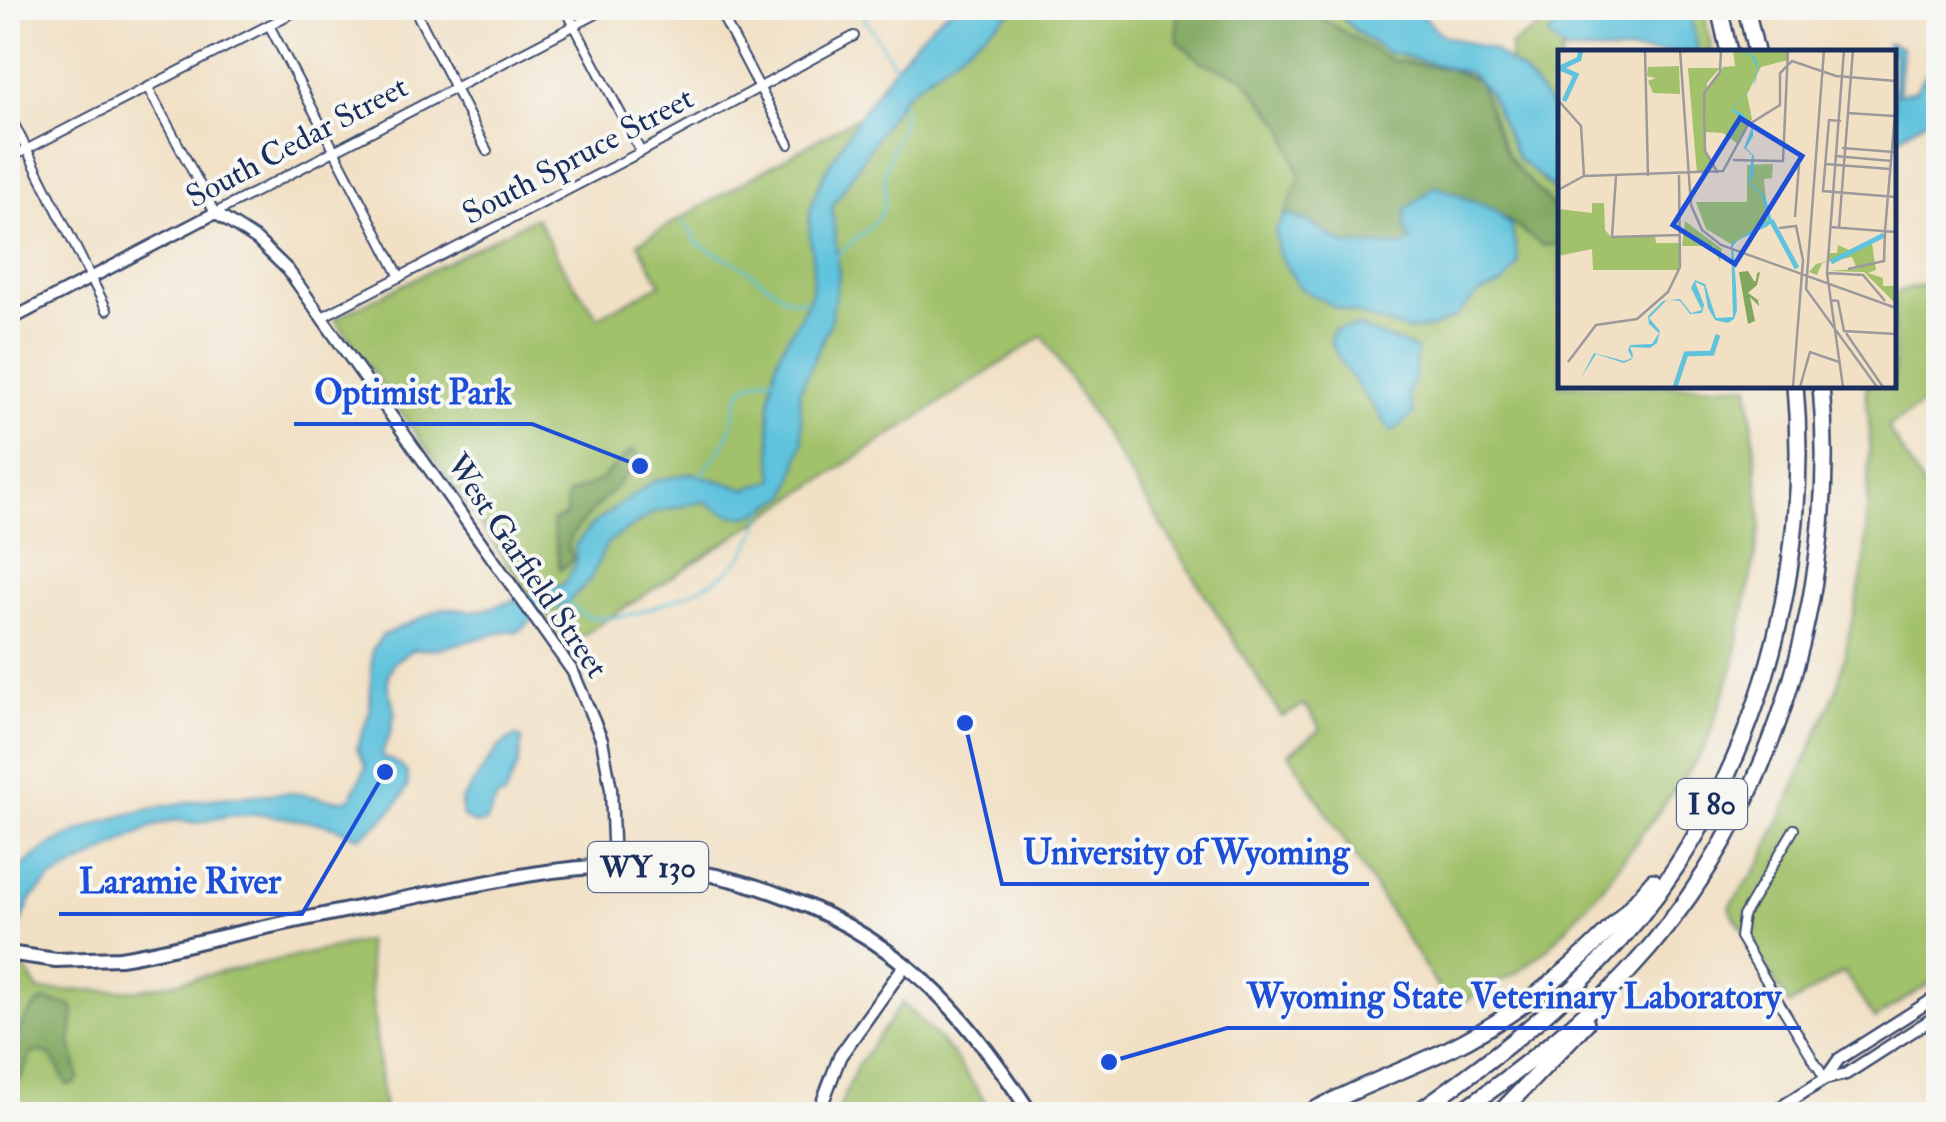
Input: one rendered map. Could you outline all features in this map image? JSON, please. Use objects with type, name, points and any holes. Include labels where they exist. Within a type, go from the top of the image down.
[{"type":"highway","points":[[1719,8],[1729,50]]},
{"type":"highway","points":[[1746,8],[1756,50]]},
{"type":"highway","name":"I 80","points":[[1415,1114],[1521,1035],[1595,968],[1647,906],[1690,844],[1720,791],[1765,676],[1796,533],[1796,388]]},
{"type":"highway","name":"I 80","points":[[1458,1114],[1538,1052],[1624,976],[1694,888],[1727,835],[1782,708],[1804,639],[1818,564],[1824,492],[1821,388]]},
{"type":"highway","points":[[1307,1114],[1481,1032],[1564,975],[1616,926],[1668,864],[1699,812],[1765,676]]},
{"type":"highway","points":[[1499,1114],[1597,1012],[1624,976]]},
{"type":"main road","name":"WY 130","points":[[8,953],[34,958],[120,958],[542,873],[614,866],[681,871],[763,889],[833,918],[905,965],[963,1021],[1031,1114]]},
{"type":"main road","points":[[818,1114],[840,1056],[905,965]]},
{"type":"street","points":[[8,159],[302,8]]},
{"type":"street","points":[[414,8],[487,151]]},
{"type":"street","points":[[565,8],[640,152]]},
{"type":"street","name":"South Cedar Street","points":[[8,320],[608,8]]},
{"type":"street","points":[[718,8],[789,144]]},
{"type":"street","points":[[269,25],[400,276]]},
{"type":"street","name":"South Spruce Street","points":[[324,316],[854,36]]},
{"type":"street","name":"West Garfield Street","points":[[148,88],[215,214],[272,252],[324,316],[580,684],[602,740],[610,789],[614,866]]},
{"type":"street","points":[[8,112],[107,310]]},
{"type":"street","points":[[1794,829],[1742,916],[1740,937],[1824,1079]]},
{"type":"street","points":[[1770,1114],[1824,1079],[1839,1060],[1938,996]]},
{"type":"street","points":[[1824,1079],[1846,1074],[1938,1016]]},
{"type":"green space","points":[[1015,8],[1332,8],[1357,32],[1470,73],[1488,93],[1543,182],[1558,193],[1558,388],[1749,388],[1761,524],[1733,668],[1704,750],[1602,888],[1550,946],[1520,971],[1451,1008],[1289,753],[1321,729],[1305,705],[1282,717],[1043,336],[566,646],[335,319],[536,217],[564,269],[598,317],[661,284],[638,243],[857,117],[893,101],[897,106],[935,67]]},
{"type":"green space","points":[[1186,8],[1293,8],[1311,12],[1391,60],[1449,69],[1478,81],[1509,157],[1556,214],[1558,244],[1543,246],[1493,209],[1435,186],[1405,227],[1411,241],[1403,247],[1345,245],[1308,222],[1285,214],[1300,177],[1284,127],[1243,77],[1202,62],[1178,42],[1177,13]]},
{"type":"green space","points":[[1570,8],[1703,8],[1712,50],[1558,50],[1558,117],[1525,74],[1510,63],[1511,45]]},
{"type":"green space","points":[[1938,281],[1938,395],[1887,427],[1938,511],[1938,978],[1874,1019],[1844,972],[1789,1005],[1729,908],[1761,863],[1837,689],[1865,562],[1870,436],[1866,388],[1896,388],[1896,292]]},
{"type":"green space","points":[[632,450],[638,454],[631,467],[573,534],[567,546],[574,559],[560,570],[552,521],[566,516],[567,495],[599,481]]},
{"type":"green space","points":[[366,941],[384,1114],[8,1114],[8,967],[25,968],[39,991],[138,990]]},
{"type":"green space","points":[[45,1000],[72,1006],[74,1010],[71,1043],[79,1078],[74,1084],[67,1085],[53,1058],[41,1051],[31,1054],[19,1082],[14,1073],[13,1050],[21,1026]]},
{"type":"green space","points":[[902,1003],[950,1051],[994,1114],[837,1114],[856,1068]]},
{"type":"water","points":[[955,8],[1016,8],[902,97],[832,207],[839,276],[830,323],[799,393],[803,442],[788,495],[747,516],[729,514],[705,501],[655,512],[607,543],[590,580],[564,606],[542,612],[517,632],[412,650],[394,662],[388,688],[395,711],[381,756],[403,768],[408,782],[392,810],[359,837],[326,824],[260,814],[197,823],[175,820],[151,827],[50,880],[31,899],[8,955],[8,882],[33,858],[64,838],[137,812],[216,798],[289,793],[350,799],[366,767],[357,748],[370,711],[372,650],[383,635],[444,608],[487,609],[564,584],[576,563],[575,545],[594,523],[654,481],[692,473],[747,489],[774,480],[772,382],[781,350],[810,296],[810,215],[819,185],[852,128],[896,66],[938,19]]},
{"type":"water","points":[[1332,8],[1414,8],[1442,35],[1492,50],[1524,73],[1558,116],[1558,192],[1518,159],[1489,93],[1470,73],[1387,52],[1357,32]]},
{"type":"water","points":[[1584,8],[1689,8],[1698,50],[1564,50],[1547,35]]},
{"type":"water","points":[[1888,43],[1902,48],[1898,94],[1916,90],[1938,64],[1938,112],[1896,139],[1896,50],[1886,50]]},
{"type":"water","points":[[1435,186],[1493,209],[1511,225],[1519,264],[1503,284],[1478,294],[1455,317],[1434,327],[1410,331],[1335,307],[1300,288],[1278,253],[1275,231],[1285,214],[1308,222],[1345,245],[1403,246],[1411,241],[1405,227],[1406,210]]},
{"type":"water","points":[[1358,327],[1416,349],[1415,380],[1408,394],[1414,414],[1392,432],[1344,367],[1330,341],[1334,330]]},
{"type":"water","points":[[515,736],[522,739],[518,765],[504,797],[498,797],[486,822],[475,824],[463,818],[461,801],[499,747]]},
{"type":"waterway","points":[[858,8],[897,69]]},
{"type":"waterway","points":[[835,257],[881,213],[888,159],[903,118],[901,100]]},
{"type":"waterway","points":[[683,220],[698,244],[740,265],[788,299],[806,301]]},
{"type":"waterway","points":[[700,476],[728,436],[743,389],[777,377]]},
{"type":"waterway","points":[[566,600],[581,614],[598,618],[637,613],[682,597],[718,578],[736,563],[752,541],[765,508]]},
{"type":"place","name":"Optimist Park","points":[[640,466]]},
{"type":"place","name":"University of Wyoming","points":[[965,723]]},
{"type":"place","name":"Laramie River","points":[[385,772]]},
{"type":"place","name":"Wyoming State Veterinary Laboratory","points":[[1109,1062]]}]
